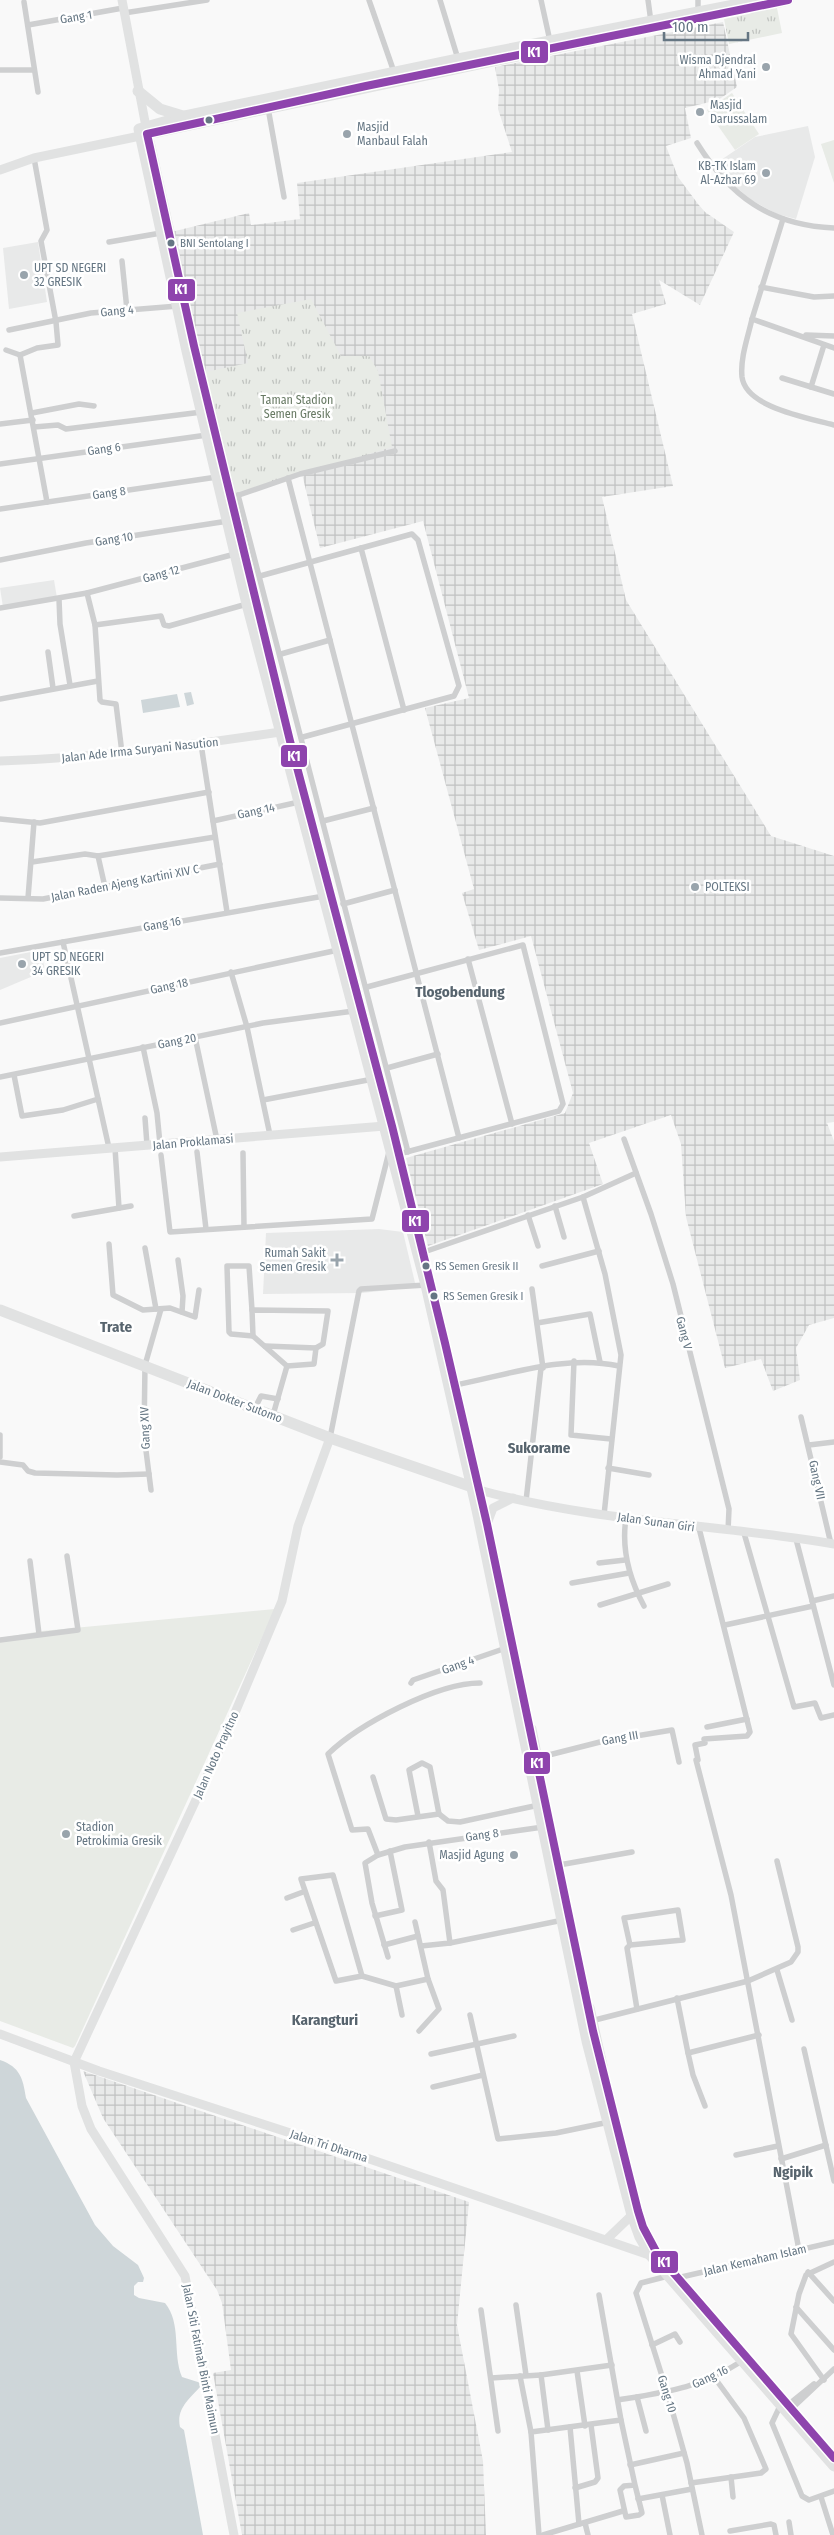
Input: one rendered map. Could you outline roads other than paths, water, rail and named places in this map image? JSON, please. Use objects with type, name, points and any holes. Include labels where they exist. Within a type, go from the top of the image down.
[{"type":"highway","points":[[535,48],[550,41],[759,0]]},
{"type":"highway","points":[[143,129],[184,116],[458,59],[535,48],[788,0]]},
{"type":"highway","points":[[143,129],[268,107],[505,53]]},
{"type":"highway","points":[[138,91],[160,109],[184,116]]},
{"type":"highway","points":[[143,129],[162,233],[207,435],[280,732],[290,756]]},
{"type":"highway","points":[[143,129],[194,346],[235,496],[290,756],[404,1153],[435,1313],[476,1489],[487,1524],[537,1758],[544,1827],[587,2041],[635,2213],[654,2256],[834,2466]]},
{"type":"highway","points":[[294,771],[298,802],[386,1126],[426,1285],[455,1385],[506,1648],[542,1805],[559,1866],[591,2021],[635,2213]]},
{"type":"highway","name":"Jalan Dokter Sutomo","points":[[0,1310],[146,1365],[330,1438],[476,1489]]},
{"type":"highway","points":[[672,2277],[742,2360],[834,2458]]},
{"type":"main road","points":[[0,170],[34,158],[122,138],[143,129],[123,7]]},
{"type":"main road","name":"Jalan Ade Irma Suryani Nasution","points":[[0,761],[66,759],[201,744],[280,732]]},
{"type":"main road","name":"Jalan Proklamasi","points":[[0,1157],[386,1126]]},
{"type":"main road","name":"Jalan Noto Prayitno","points":[[74,2062],[221,1746],[282,1601],[298,1526],[330,1438]]},
{"type":"main road","name":"Jalan Sunan Giri","points":[[476,1489],[526,1501],[626,1518],[832,1544]]},
{"type":"main road","points":[[487,1524],[493,1508],[514,1498]]},
{"type":"main road","name":"Jalan Tri Dharma","points":[[0,2034],[74,2062],[654,2256]]},
{"type":"main road","name":"Jalan Siti Fatimah Binti Maimun","points":[[74,2062],[81,2099],[91,2129],[185,2276],[234,2535]]},
{"type":"main road","points":[[606,2240],[635,2213]]},
{"type":"street","name":"Gang 1","points":[[28,25],[123,7],[206,0]]},
{"type":"street","points":[[369,0],[394,72]]},
{"type":"street","points":[[440,0],[458,59]]},
{"type":"street","points":[[541,0],[550,41]]},
{"type":"street","points":[[648,0],[651,22]]},
{"type":"street","points":[[698,0],[698,13]]},
{"type":"street","points":[[24,2],[38,92]]},
{"type":"street","points":[[0,70],[34,70]]},
{"type":"street","points":[[268,107],[284,197]]},
{"type":"street","points":[[697,143],[718,175],[743,198],[783,219],[834,228]]},
{"type":"street","points":[[6,350],[20,355],[37,348],[58,346],[56,322],[41,241],[47,230],[34,158]]},
{"type":"street","points":[[783,219],[752,319],[743,361],[742,378],[747,388],[763,403],[834,425]]},
{"type":"street","points":[[109,242],[162,233]]},
{"type":"street","points":[[122,261],[127,310]]},
{"type":"street","points":[[761,287],[806,296],[834,296]]},
{"type":"street","name":"Gang 4","points":[[9,330],[56,322],[92,313],[178,306]]},
{"type":"street","points":[[752,319],[834,348]]},
{"type":"street","points":[[800,335],[834,336]]},
{"type":"street","points":[[811,387],[824,345]]},
{"type":"street","points":[[20,355],[47,502]]},
{"type":"street","points":[[782,378],[834,394]]},
{"type":"street","points":[[32,413],[80,404],[94,406]]},
{"type":"street","points":[[0,424],[58,425],[66,429],[202,412]]},
{"type":"street","name":"Gang 6","points":[[0,464],[207,435]]},
{"type":"street","points":[[367,986],[521,944],[526,948],[562,1104],[559,1111],[404,1153],[387,1068],[367,986],[343,904],[303,737],[260,576],[235,496],[288,478],[395,451]]},
{"type":"street","name":"Gang 8","points":[[0,509],[218,476]]},
{"type":"street","points":[[288,478],[459,1138]]},
{"type":"street","name":"Gang 10","points":[[0,560],[86,543],[228,521]]},
{"type":"street","points":[[260,576],[409,534],[416,537],[459,686],[454,696],[303,737]]},
{"type":"street","points":[[361,548],[404,710]]},
{"type":"street","name":"Gang 12","points":[[0,608],[87,593],[235,554]]},
{"type":"street","points":[[87,593],[95,625],[100,701],[113,702],[116,706],[122,753]]},
{"type":"street","points":[[60,599],[60,624],[70,685]]},
{"type":"street","points":[[95,625],[161,616],[164,625],[168,626],[247,604]]},
{"type":"street","points":[[280,654],[330,640]]},
{"type":"street","points":[[48,652],[53,688]]},
{"type":"street","points":[[0,699],[98,680]]},
{"type":"street","points":[[201,744],[227,912]]},
{"type":"street","points":[[0,819],[34,822],[209,792]]},
{"type":"street","name":"Gang 14","points":[[213,821],[298,802]]},
{"type":"street","points":[[323,821],[374,808]]},
{"type":"street","points":[[28,898],[34,822]]},
{"type":"street","points":[[32,862],[85,854],[98,856],[215,837]]},
{"type":"street","points":[[98,856],[105,887]]},
{"type":"street","name":"Jalan Raden Ajeng Kartini XIV C","points":[[0,898],[43,899],[220,864]]},
{"type":"street","points":[[343,904],[395,890]]},
{"type":"street","name":"Gang 16","points":[[0,953],[324,896]]},
{"type":"street","points":[[63,942],[75,1006],[112,1148],[119,1208]]},
{"type":"street","name":"Gang 18","points":[[0,1022],[338,950]]},
{"type":"street","points":[[468,959],[512,1124]]},
{"type":"street","points":[[231,972],[247,1026],[270,1135]]},
{"type":"street","name":"Gang 20","points":[[0,1077],[247,1026],[355,1011]]},
{"type":"street","points":[[195,1038],[217,1140]]},
{"type":"street","points":[[144,1047],[157,1113],[160,1144]]},
{"type":"street","points":[[387,1068],[438,1054]]},
{"type":"street","points":[[14,1075],[22,1116],[63,1110],[98,1099]]},
{"type":"street","points":[[263,1100],[373,1078]]},
{"type":"street","points":[[145,1118],[147,1145]]},
{"type":"street","name":"Gang V","points":[[624,1139],[672,1284],[730,1509],[728,1531]]},
{"type":"street","points":[[161,1155],[170,1232],[372,1219],[390,1145]]},
{"type":"street","points":[[196,1152],[206,1229]]},
{"type":"street","points":[[243,1153],[244,1227]]},
{"type":"street","points":[[424,1252],[583,1197],[636,1173]]},
{"type":"street","points":[[583,1197],[599,1251],[621,1355],[604,1514]]},
{"type":"street","points":[[74,1216],[131,1206]]},
{"type":"street","points":[[555,1206],[564,1237]]},
{"type":"street","points":[[528,1215],[538,1246]]},
{"type":"street","points":[[109,1244],[112,1295],[144,1310],[170,1308],[195,1317],[199,1290]]},
{"type":"street","points":[[145,1248],[159,1309]]},
{"type":"street","points":[[542,1266],[599,1251]]},
{"type":"street","points":[[178,1260],[183,1296],[182,1312]]},
{"type":"street","points":[[253,1336],[249,1266],[227,1266],[231,1334],[253,1336],[287,1366],[313,1365],[316,1348]]},
{"type":"street","points":[[330,1438],[361,1289],[426,1285]]},
{"type":"street","points":[[526,1501],[542,1368],[532,1289]]},
{"type":"street","name":"Gang XIV","points":[[151,1490],[144,1435],[146,1365],[159,1309]]},
{"type":"street","points":[[252,1310],[328,1311],[323,1344],[316,1348],[265,1346]]},
{"type":"street","points":[[537,1323],[591,1315],[600,1362]]},
{"type":"street","points":[[455,1385],[574,1362],[600,1362],[619,1366]]},
{"type":"street","points":[[574,1362],[571,1435],[611,1438]]},
{"type":"street","points":[[273,1415],[287,1366]]},
{"type":"street","points":[[255,1408],[259,1397],[262,1395],[278,1399]]},
{"type":"street","name":"Gang VII","points":[[801,1416],[832,1544]]},
{"type":"street","points":[[0,1435],[0,1457]]},
{"type":"street","points":[[809,1445],[834,1442]]},
{"type":"street","points":[[0,1462],[23,1465],[28,1471],[35,1473],[149,1474]]},
{"type":"street","points":[[608,1468],[649,1475]]},
{"type":"street","points":[[626,1518],[625,1560],[644,1606]]},
{"type":"street","points":[[699,1528],[725,1625],[750,1732],[749,1736],[704,1739],[705,1743],[695,1745],[698,1760],[696,1760],[731,1895],[799,2250]]},
{"type":"street","points":[[744,1533],[794,1708],[815,1703],[821,1718],[834,1715]]},
{"type":"street","points":[[796,1539],[834,1685]]},
{"type":"street","points":[[0,1640],[39,1634],[70,1632],[79,1628],[67,1556]]},
{"type":"street","points":[[599,1563],[625,1560]]},
{"type":"street","points":[[30,1561],[39,1634]]},
{"type":"street","points":[[572,1583],[629,1573]]},
{"type":"street","points":[[600,1605],[668,1584]]},
{"type":"street","points":[[725,1625],[834,1596]]},
{"type":"street","name":"Gang 4","points":[[411,1683],[413,1680],[506,1648]]},
{"type":"street","points":[[378,1855],[368,1829],[352,1830],[328,1754],[378,1719],[430,1694],[462,1684],[480,1683]]},
{"type":"street","points":[[707,1727],[747,1719]]},
{"type":"street","name":"Gang III","points":[[537,1758],[600,1742],[672,1730],[679,1762]]},
{"type":"street","points":[[418,1816],[409,1770],[422,1763],[430,1767],[440,1814]]},
{"type":"street","points":[[373,1777],[386,1818],[396,1820],[440,1814],[453,1822],[542,1805]]},
{"type":"street","name":"Gang 8","points":[[375,1916],[364,1863],[378,1855],[429,1842],[544,1827]]},
{"type":"street","points":[[429,1842],[436,1881],[443,1890],[450,1943]]},
{"type":"street","points":[[388,1957],[375,1916],[399,1913],[402,1910],[390,1851]]},
{"type":"street","points":[[559,1866],[632,1852]]},
{"type":"street","points":[[591,2021],[748,1981],[791,1962],[798,1952],[798,1947],[777,1861]]},
{"type":"street","points":[[362,1976],[333,1874],[301,1879],[303,1892],[336,1981],[362,1976],[396,1986],[428,1979]]},
{"type":"street","points":[[287,1898],[303,1892]]},
{"type":"street","points":[[630,1945],[683,1940],[678,1910],[625,1917],[630,1945],[627,1948],[637,2009]]},
{"type":"street","points":[[421,1946],[450,1943],[563,1920]]},
{"type":"street","points":[[415,1922],[428,1979],[439,2010],[419,2031]]},
{"type":"street","points":[[293,1930],[314,1923]]},
{"type":"street","points":[[384,1945],[418,1936]]},
{"type":"street","points":[[776,1970],[792,2020]]},
{"type":"street","points":[[396,1986],[402,2015]]},
{"type":"street","points":[[677,1998],[693,2075],[706,2106]]},
{"type":"street","points":[[470,2015],[499,2139],[556,2133],[609,2122]]},
{"type":"street","points":[[688,2053],[759,2035]]},
{"type":"street","points":[[431,2054],[514,2036]]},
{"type":"street","points":[[804,2049],[834,2181]]},
{"type":"street","points":[[433,2087],[483,2075]]},
{"type":"street","points":[[781,2159],[826,2145]]},
{"type":"street","points":[[736,2155],[778,2146]]},
{"type":"street","name":"Jalan Kemaham Islam","points":[[672,2277],[834,2242]]},
{"type":"street","points":[[824,2378],[793,2340],[791,2329],[804,2278],[808,2272],[834,2262]]},
{"type":"street","points":[[808,2272],[834,2301]]},
{"type":"street","name":"Gang 10","points":[[672,2277],[641,2283],[636,2288],[638,2305],[668,2392],[702,2535]]},
{"type":"street","points":[[599,2295],[621,2420],[642,2511],[640,2515],[626,2517],[623,2511],[620,2490],[624,2486],[635,2485]]},
{"type":"street","points":[[516,2305],[541,2535],[623,2511]]},
{"type":"street","points":[[796,2307],[834,2350]]},
{"type":"street","points":[[481,2310],[498,2431]]},
{"type":"street","points":[[652,2345],[675,2334],[680,2342]]},
{"type":"street","name":"Gang 16","points":[[618,2400],[668,2392],[704,2382],[742,2360]]},
{"type":"street","points":[[491,2378],[577,2371],[612,2365]]},
{"type":"street","points":[[834,2369],[786,2408],[772,2423],[798,2490],[805,2499],[821,2497],[834,2491]]},
{"type":"street","points":[[575,2488],[594,2482],[598,2478],[577,2371]]},
{"type":"street","points":[[542,2374],[548,2430]]},
{"type":"street","points":[[638,2498],[731,2477],[765,2472],[766,2466],[744,2418],[714,2377]]},
{"type":"street","points":[[637,2397],[646,2431]]},
{"type":"street","points":[[531,2432],[621,2420]]},
{"type":"street","points":[[570,2427],[575,2488],[582,2524],[588,2535]]},
{"type":"street","points":[[630,2465],[684,2453]]},
{"type":"street","points":[[731,2477],[733,2497]]},
{"type":"street","points":[[662,2494],[670,2535]]},
{"type":"street","points":[[821,2497],[833,2535]]},
{"type":"street","points":[[789,2522],[791,2535]]},
{"type":"street","points":[[730,2531],[771,2524],[774,2525],[776,2535]]},
{"type":"place","name":"Wisma Djendral Ahmad Yani","points":[[766,67]]},
{"type":"place","name":"Masjid Darussalam","points":[[700,112]]},
{"type":"place","name":"Masjid Manbaul Falah","points":[[347,134]]},
{"type":"place","name":"KB-TK Islam Al-Azhar 69","points":[[766,173]]},
{"type":"place","name":"BNI Sentolang I","points":[[171,243]]},
{"type":"place","name":"UPT SD NEGERI 32 GRESIK","points":[[24,275]]},
{"type":"place","name":"POLTEKSI","points":[[695,887]]},
{"type":"place","name":"UPT SD NEGERI 34 GRESIK","points":[[22,964]]},
{"type":"place","name":"Rumah Sakit Semen Gresik","points":[[337,1260]]},
{"type":"place","name":"RS Semen Gresik II","points":[[426,1266]]},
{"type":"place","name":"RS Semen Gresik I","points":[[434,1296]]},
{"type":"place","name":"Stadion Petrokimia Gresik","points":[[66,1834]]},
{"type":"place","name":"Masjid Agung","points":[[514,1855]]},
{"type":"district","name":"Tlogobendung","points":[[460,992]]},
{"type":"district","name":"Trate","points":[[116,1327]]},
{"type":"district","name":"Sukorame","points":[[539,1448]]},
{"type":"district","name":"Karangturi","points":[[325,2020]]},
{"type":"district","name":"Ngipik","points":[[793,2172]]},
{"type":"park label","name":"Taman Stadion Semen Gresik","points":[[297,407]]}]
